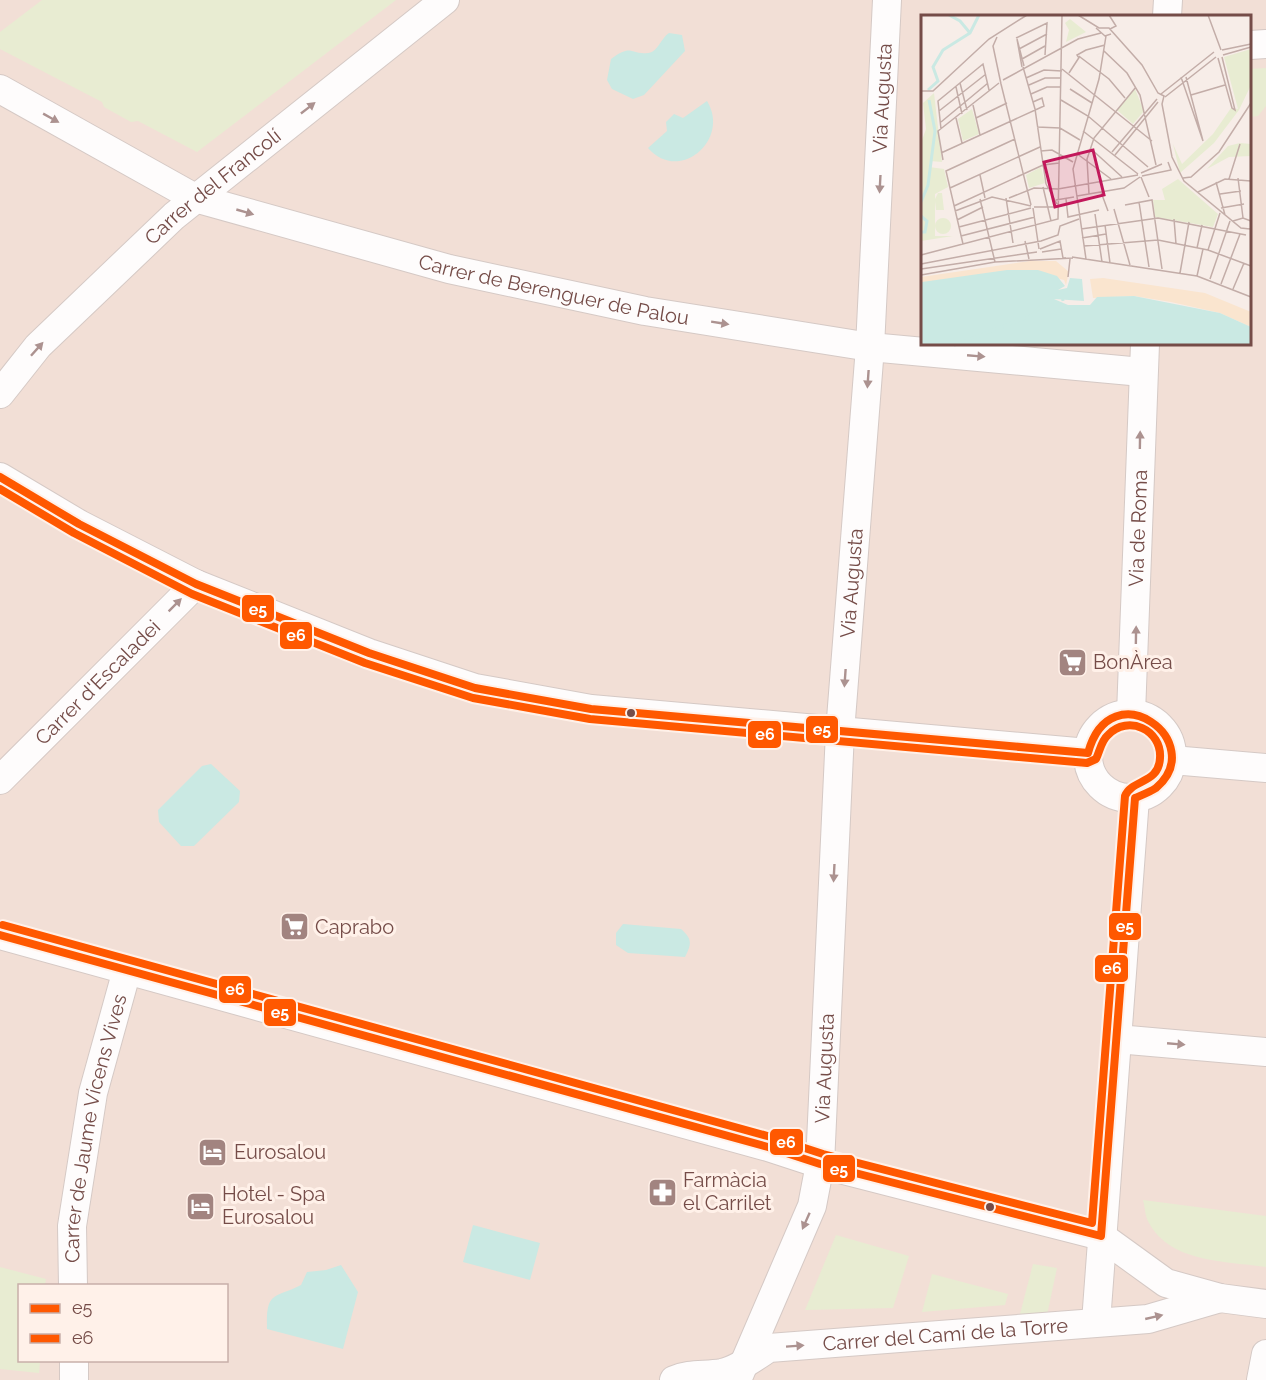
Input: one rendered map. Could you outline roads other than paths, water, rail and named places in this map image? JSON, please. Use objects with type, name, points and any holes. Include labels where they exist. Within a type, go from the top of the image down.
[{"type":"street","name":"Carrer del Francolí","points":[[0,394],[38,346],[195,198],[445,0]]},
{"type":"street","name":"Via Augusta","points":[[739,1373],[812,1206],[820,1164],[840,732],[870,346],[887,0]]},
{"type":"street","points":[[1167,15],[1168,0]]},
{"type":"street","points":[[1251,45],[1266,44]]},
{"type":"street","name":"Carrer de Berenguer de Palou","points":[[0,89],[195,198],[449,269],[645,311],[870,346],[1142,372]]},
{"type":"street","name":"Via de Roma","points":[[1131,714],[1135,658],[1144,345]]},
{"type":"street","points":[[0,477],[79,524],[196,584],[369,654],[475,688],[591,709],[1088,753]]},
{"type":"street","name":"Carrer d'Escaladei","points":[[0,780],[196,584]]},
{"type":"street","points":[[1131,714],[1144,717],[1166,734],[1172,760],[1170,771],[1156,789],[1136,798],[1111,794],[1101,787],[1094,777],[1088,753],[1097,729],[1119,716],[1131,714]]},
{"type":"street","points":[[1172,760],[1266,768]]},
{"type":"street","points":[[1096,1322],[1136,798]]},
{"type":"street","points":[[0,935],[768,1147],[820,1164],[1101,1236],[1166,1283],[1220,1298],[1266,1305]]},
{"type":"street","name":"Carrer de Jaume Vicens Vives","points":[[73,1284],[72,1226],[93,1093],[128,970]]},
{"type":"street","points":[[1117,1039],[1266,1052]]},
{"type":"street","name":"Carrer del Camí de la Torre","points":[[674,1380],[694,1374],[739,1373],[769,1348],[1148,1319],[1220,1298]]},
{"type":"street","points":[[1261,1380],[1266,1354]]},
{"type":"street","points":[[74,1362],[74,1380]]},
{"type":"water","points":[[669,33],[682,35],[685,51],[644,95],[633,99],[612,89],[607,80],[611,59],[627,51],[651,52]]},
{"type":"water","points":[[707,101],[713,116],[712,130],[707,143],[698,153],[687,159],[674,161],[660,158],[648,148],[667,131],[666,122],[674,114],[683,118]]},
{"type":"water","points":[[211,764],[240,791],[239,802],[194,846],[181,846],[159,822],[158,810],[202,766]]},
{"type":"water","points":[[623,924],[681,929],[690,942],[685,957],[628,953],[616,945],[616,933]]},
{"type":"water","points":[[473,1225],[540,1243],[530,1280],[463,1262]]},
{"type":"water","points":[[341,1265],[358,1292],[343,1349],[267,1329],[268,1308],[273,1298],[301,1285],[307,1272],[326,1270]]},
{"type":"place","name":"BonÀrea","points":[[1072,662]]},
{"type":"place","name":"Caprabo","points":[[294,927]]},
{"type":"place","name":"Eurosalou","points":[[213,1152]]},
{"type":"place","name":"Farmàcia el Carrilet","points":[[662,1192]]},
{"type":"place","name":"Hotel - Spa Eurosalou","points":[[201,1206]]}]
